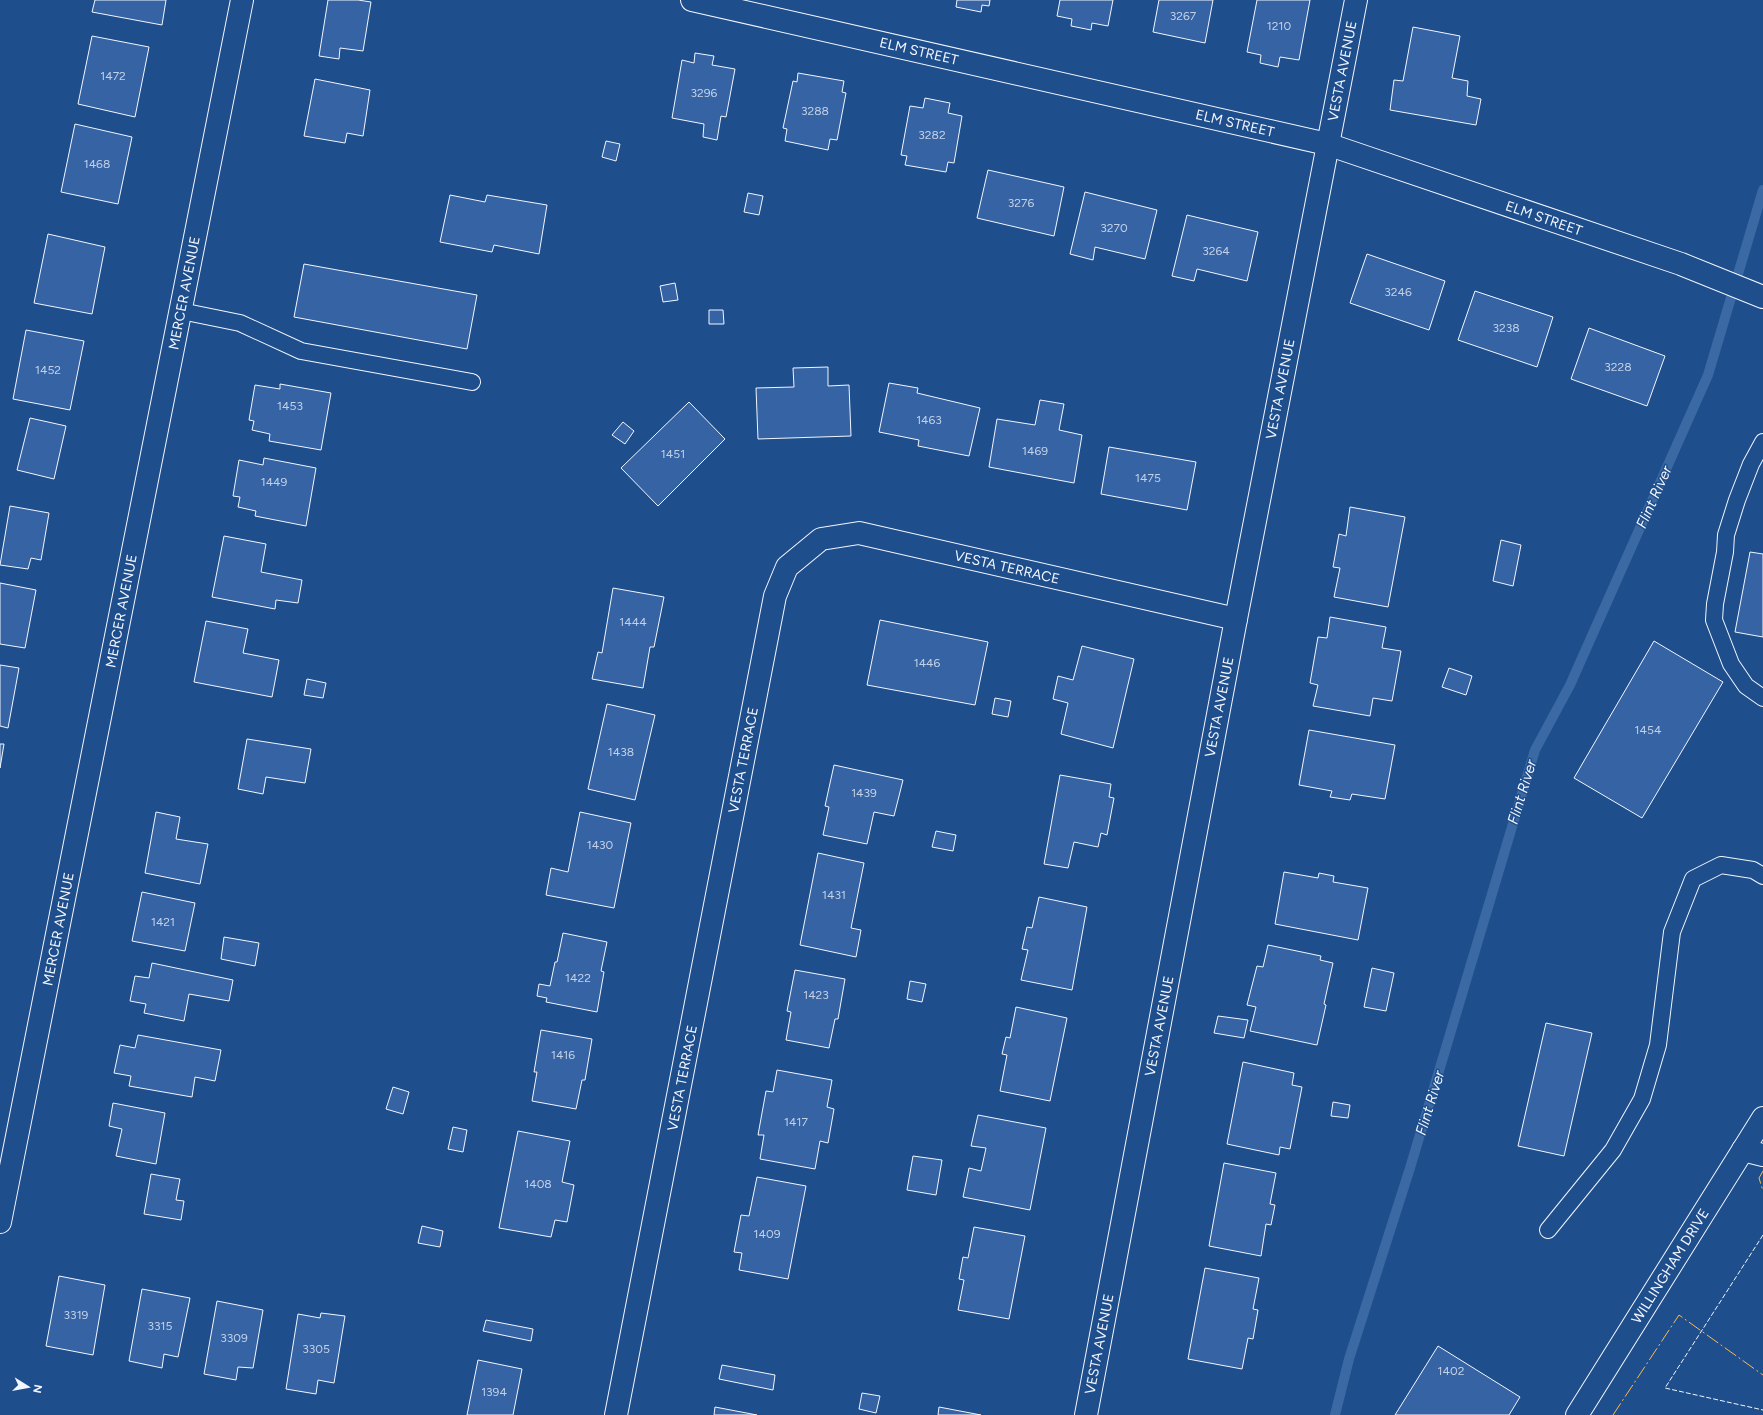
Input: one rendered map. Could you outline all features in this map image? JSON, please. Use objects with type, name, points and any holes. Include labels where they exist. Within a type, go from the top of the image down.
[{"type":"street","name":"MERCER AVENUE","points":[[0,1222],[242,0]]},
{"type":"street","name":"ELM STREET","points":[[692,0],[1327,144],[1681,264],[1763,297]]},
{"type":"street","name":"VESTA AVENUE","points":[[1086,1415],[1236,619],[1356,0]]},
{"type":"street","name":"VESTA TERRACE","points":[[616,1415],[775,596],[787,567],[821,539],[859,533],[1236,619]]},
{"type":"street","name":"WILLINGHAM DRIVE","points":[[1577,1415],[1753,1152],[1763,1118]]},
{"type":"lane","points":[[181,311],[240,323],[301,351],[472,382]]},
{"type":"lane","points":[[1763,442],[1751,464],[1726,535],[1725,552],[1715,604],[1714,620],[1731,664],[1746,686],[1763,698]]},
{"type":"lane","points":[[1548,1230],[1612,1150],[1642,1099],[1658,1045],[1672,932],[1693,880],[1721,865],[1753,870],[1763,876]]},
{"type":"building","points":[[95,0],[166,0],[162,25],[92,12]]},
{"type":"building","points":[[328,0],[358,0],[371,2],[363,51],[340,48],[339,59],[319,56]]},
{"type":"building","points":[[957,0],[990,0],[989,6],[982,5],[981,12],[956,7]]},
{"type":"building","points":[[1060,0],[1113,0],[1108,26],[1092,23],[1091,30],[1071,26],[1072,19],[1057,16]]},
{"type":"building","points":[[1159,0],[1213,0],[1205,43],[1153,32]]},
{"type":"building","points":[[1257,0],[1310,0],[1299,60],[1280,57],[1278,67],[1260,63],[1261,55],[1247,52]]},
{"type":"building","points":[[1413,27],[1460,36],[1452,78],[1468,81],[1467,96],[1481,99],[1476,125],[1390,110],[1394,80],[1403,81]]},
{"type":"building","points":[[92,36],[149,47],[135,117],[78,104]]},
{"type":"building","points":[[695,53],[714,56],[712,65],[735,69],[726,117],[721,116],[717,140],[703,137],[704,124],[672,118],[682,60],[694,63]]},
{"type":"building","points":[[798,73],[844,81],[842,92],[846,93],[837,140],[830,139],[828,150],[785,141],[787,129],[783,128],[793,81],[797,82]]},
{"type":"building","points":[[315,79],[370,90],[363,136],[347,133],[345,143],[304,136]]},
{"type":"building","points":[[925,98],[950,103],[948,113],[962,116],[954,163],[948,162],[946,172],[905,165],[907,156],[901,155],[910,106],[923,108]]},
{"type":"building","points":[[75,124],[132,137],[118,204],[61,192]]},
{"type":"building","points":[[606,141],[620,144],[616,161],[602,157]]},
{"type":"building","points":[[988,170],[1064,187],[1054,236],[977,218]]},
{"type":"building","points":[[1085,192],[1157,210],[1145,259],[1095,247],[1093,260],[1070,254]]},
{"type":"building","points":[[748,193],[763,196],[759,215],[744,212]]},
{"type":"building","points":[[450,195],[485,202],[487,195],[547,205],[539,254],[494,245],[492,252],[440,242]]},
{"type":"building","points":[[1187,215],[1258,232],[1247,281],[1197,269],[1194,281],[1172,276]]},
{"type":"building","points":[[48,234],[105,247],[92,314],[34,303]]},
{"type":"building","points":[[1367,254],[1445,281],[1429,330],[1350,303]]},
{"type":"building","points":[[304,264],[477,295],[467,349],[294,317]]},
{"type":"building","points":[[675,283],[678,300],[663,302],[660,286]]},
{"type":"building","points":[[1475,291],[1553,317],[1537,367],[1458,340]]},
{"type":"building","points":[[709,310],[723,310],[724,324],[709,324]]},
{"type":"building","points":[[1589,328],[1665,356],[1647,406],[1571,379]]},
{"type":"building","points":[[26,330],[84,341],[70,410],[13,399]]},
{"type":"building","points":[[828,367],[828,386],[849,385],[851,436],[758,439],[756,388],[794,387],[793,368]]},
{"type":"building","points":[[889,383],[918,388],[917,393],[980,408],[969,456],[918,446],[919,440],[879,432]]},
{"type":"building","points":[[280,384],[331,393],[321,450],[269,441],[270,434],[252,430],[254,421],[249,420],[255,385],[280,389]]},
{"type":"building","points":[[1040,400],[1064,404],[1059,430],[1082,435],[1074,483],[989,467],[997,419],[1035,425]]},
{"type":"building","points":[[689,402],[725,439],[658,506],[621,468]]},
{"type":"building","points":[[30,418],[66,426],[54,479],[17,470]]},
{"type":"building","points":[[623,422],[634,431],[625,444],[612,435]]},
{"type":"building","points":[[1109,447],[1196,462],[1187,510],[1101,494]]},
{"type":"building","points":[[264,458],[316,468],[306,526],[255,516],[256,511],[238,507],[240,497],[233,496],[239,460],[263,465]]},
{"type":"building","points":[[10,506],[49,513],[41,560],[31,558],[28,569],[0,565]]},
{"type":"building","points":[[1350,507],[1405,517],[1388,607],[1334,597],[1340,568],[1333,567],[1339,534],[1346,536]]},
{"type":"building","points":[[224,536],[266,544],[261,572],[302,580],[298,603],[276,600],[275,609],[212,597]]},
{"type":"building","points":[[1501,540],[1521,545],[1513,586],[1493,581]]},
{"type":"building","points":[[1750,552],[1763,554],[1763,637],[1735,632]]},
{"type":"building","points":[[0,583],[36,590],[25,648],[0,644]]},
{"type":"building","points":[[613,588],[664,597],[654,647],[650,647],[643,688],[592,679],[598,652],[602,653]]},
{"type":"building","points":[[1330,617],[1386,627],[1382,648],[1401,651],[1392,701],[1373,698],[1370,716],[1313,706],[1318,685],[1310,683],[1318,637],[1327,638]]},
{"type":"building","points":[[880,620],[988,642],[975,705],[867,685]]},
{"type":"building","points":[[206,621],[248,629],[243,653],[279,660],[272,697],[194,682]]},
{"type":"building","points":[[1654,641],[1723,682],[1642,818],[1574,778]]},
{"type":"building","points":[[1082,646],[1134,659],[1113,748],[1061,734],[1068,703],[1053,699],[1058,676],[1073,680]]},
{"type":"building","points":[[0,665],[19,668],[8,728],[0,726]]},
{"type":"building","points":[[1449,668],[1472,676],[1466,695],[1442,687]]},
{"type":"building","points":[[307,679],[326,683],[323,698],[304,695]]},
{"type":"building","points":[[995,698],[1011,701],[1008,717],[992,714]]},
{"type":"building","points":[[607,704],[655,715],[635,800],[588,789]]},
{"type":"building","points":[[1309,730],[1395,745],[1385,799],[1352,794],[1350,800],[1330,797],[1332,791],[1299,785]]},
{"type":"building","points":[[247,739],[311,749],[305,783],[266,777],[263,794],[238,789]]},
{"type":"building","points":[[0,744],[4,744],[0,768]]},
{"type":"building","points":[[834,765],[903,780],[894,816],[874,812],[867,844],[823,835],[829,807],[825,806]]},
{"type":"building","points":[[1060,775],[1111,784],[1109,797],[1114,798],[1107,835],[1101,833],[1098,847],[1074,842],[1068,868],[1044,864]]},
{"type":"building","points":[[156,812],[180,817],[176,839],[208,844],[200,884],[145,873]]},
{"type":"building","points":[[580,812],[631,823],[614,908],[546,895],[551,868],[568,872]]},
{"type":"building","points":[[936,831],[956,835],[953,851],[932,847]]},
{"type":"building","points":[[818,853],[864,863],[851,928],[861,930],[856,957],[800,945]]},
{"type":"building","points":[[1284,872],[1318,878],[1319,873],[1334,876],[1333,882],[1368,888],[1358,940],[1275,924]]},
{"type":"building","points":[[142,892],[195,903],[185,951],[132,941]]},
{"type":"building","points":[[1039,897],[1087,907],[1072,990],[1021,980],[1028,950],[1022,949],[1027,927],[1032,928]]},
{"type":"building","points":[[563,933],[607,942],[601,971],[604,972],[597,1012],[546,1002],[547,998],[537,996],[539,984],[550,986]]},
{"type":"building","points":[[224,937],[259,943],[255,966],[221,959]]},
{"type":"building","points":[[1268,945],[1321,956],[1320,960],[1333,963],[1317,1045],[1250,1031],[1256,1007],[1247,1005],[1257,966],[1263,967]]},
{"type":"building","points":[[152,963],[233,980],[229,1001],[189,994],[184,1021],[144,1013],[146,1004],[130,1001],[135,976],[149,978]]},
{"type":"building","points":[[1372,968],[1394,973],[1386,1011],[1364,1007]]},
{"type":"building","points":[[795,970],[845,979],[838,1019],[835,1019],[829,1048],[786,1040],[791,1012],[787,1011]]},
{"type":"building","points":[[910,981],[926,984],[922,1002],[907,999]]},
{"type":"building","points":[[1016,1007],[1067,1018],[1050,1101],[1000,1091],[1007,1055],[1002,1054],[1006,1037],[1010,1038]]},
{"type":"building","points":[[1218,1016],[1248,1020],[1244,1038],[1214,1033]]},
{"type":"building","points":[[1546,1023],[1592,1033],[1564,1156],[1518,1146]]},
{"type":"building","points":[[541,1030],[592,1039],[585,1080],[582,1080],[576,1109],[532,1101],[537,1072],[534,1072]]},
{"type":"building","points":[[138,1035],[221,1050],[215,1081],[195,1077],[192,1097],[129,1086],[131,1076],[114,1073],[120,1045],[135,1048]]},
{"type":"building","points":[[1243,1062],[1294,1073],[1292,1085],[1302,1087],[1290,1149],[1280,1147],[1279,1155],[1227,1144]]},
{"type":"building","points":[[777,1070],[832,1080],[827,1107],[834,1109],[828,1143],[820,1141],[815,1169],[760,1159],[764,1135],[758,1135],[766,1091],[773,1092]]},
{"type":"building","points":[[393,1087],[409,1092],[403,1114],[386,1109]]},
{"type":"building","points":[[1333,1102],[1350,1105],[1348,1118],[1331,1116]]},
{"type":"building","points":[[113,1103],[165,1113],[156,1164],[116,1156],[122,1129],[109,1126]]},
{"type":"building","points":[[978,1115],[1046,1128],[1030,1210],[963,1197],[969,1168],[981,1171],[986,1148],[971,1146]]},
{"type":"building","points":[[453,1127],[467,1130],[463,1152],[448,1149]]},
{"type":"building","points":[[518,1131],[570,1141],[562,1182],[574,1185],[567,1222],[555,1220],[551,1237],[499,1228]]},
{"type":"building","points":[[913,1156],[942,1160],[936,1195],[907,1190]]},
{"type":"building","points":[[1224,1163],[1276,1173],[1270,1204],[1275,1205],[1271,1225],[1266,1224],[1261,1256],[1209,1246]]},
{"type":"building","points":[[151,1174],[180,1179],[176,1200],[184,1201],[181,1220],[144,1214]]},
{"type":"building","points":[[757,1177],[806,1186],[788,1279],[739,1270],[742,1253],[734,1252],[741,1215],[749,1216]]},
{"type":"building","points":[[422,1226],[443,1231],[440,1247],[418,1243]]},
{"type":"building","points":[[974,1227],[1025,1236],[1009,1319],[958,1310],[964,1280],[959,1279],[963,1257],[968,1258]]},
{"type":"building","points":[[1205,1268],[1259,1278],[1253,1309],[1258,1310],[1253,1339],[1248,1338],[1242,1369],[1188,1359]]},
{"type":"building","points":[[59,1276],[105,1285],[93,1355],[46,1346]]},
{"type":"building","points":[[142,1289],[190,1298],[178,1357],[164,1354],[162,1368],[129,1361]]},
{"type":"building","points":[[217,1301],[263,1310],[253,1368],[238,1367],[236,1380],[204,1374]]},
{"type":"building","points":[[321,1313],[345,1316],[334,1383],[318,1380],[316,1394],[286,1389],[298,1314],[320,1318]]},
{"type":"building","points":[[486,1320],[533,1329],[531,1341],[483,1331]]},
{"type":"building","points":[[1438,1346],[1520,1397],[1509,1415],[1395,1415]]},
{"type":"building","points":[[478,1360],[522,1369],[513,1415],[467,1415]]},
{"type":"building","points":[[722,1365],[775,1375],[773,1390],[719,1379]]},
{"type":"building","points":[[862,1393],[880,1396],[876,1413],[859,1409]]},
{"type":"building","points":[[715,1407],[757,1415],[714,1415]]},
{"type":"building","points":[[939,1407],[981,1415],[938,1415]]},
{"type":"waterway","name":"Flint River","points":[[1335,1415],[1349,1359],[1410,1168],[1535,750],[1570,685],[1708,375],[1763,190]]},
{"type":"fence","points":[[1763,1235],[1665,1388],[1763,1410]]},
{"type":"power","points":[[1763,1171],[1759,1178],[1763,1191]]},
{"type":"power","points":[[1613,1415],[1679,1315],[1763,1375]]}]
